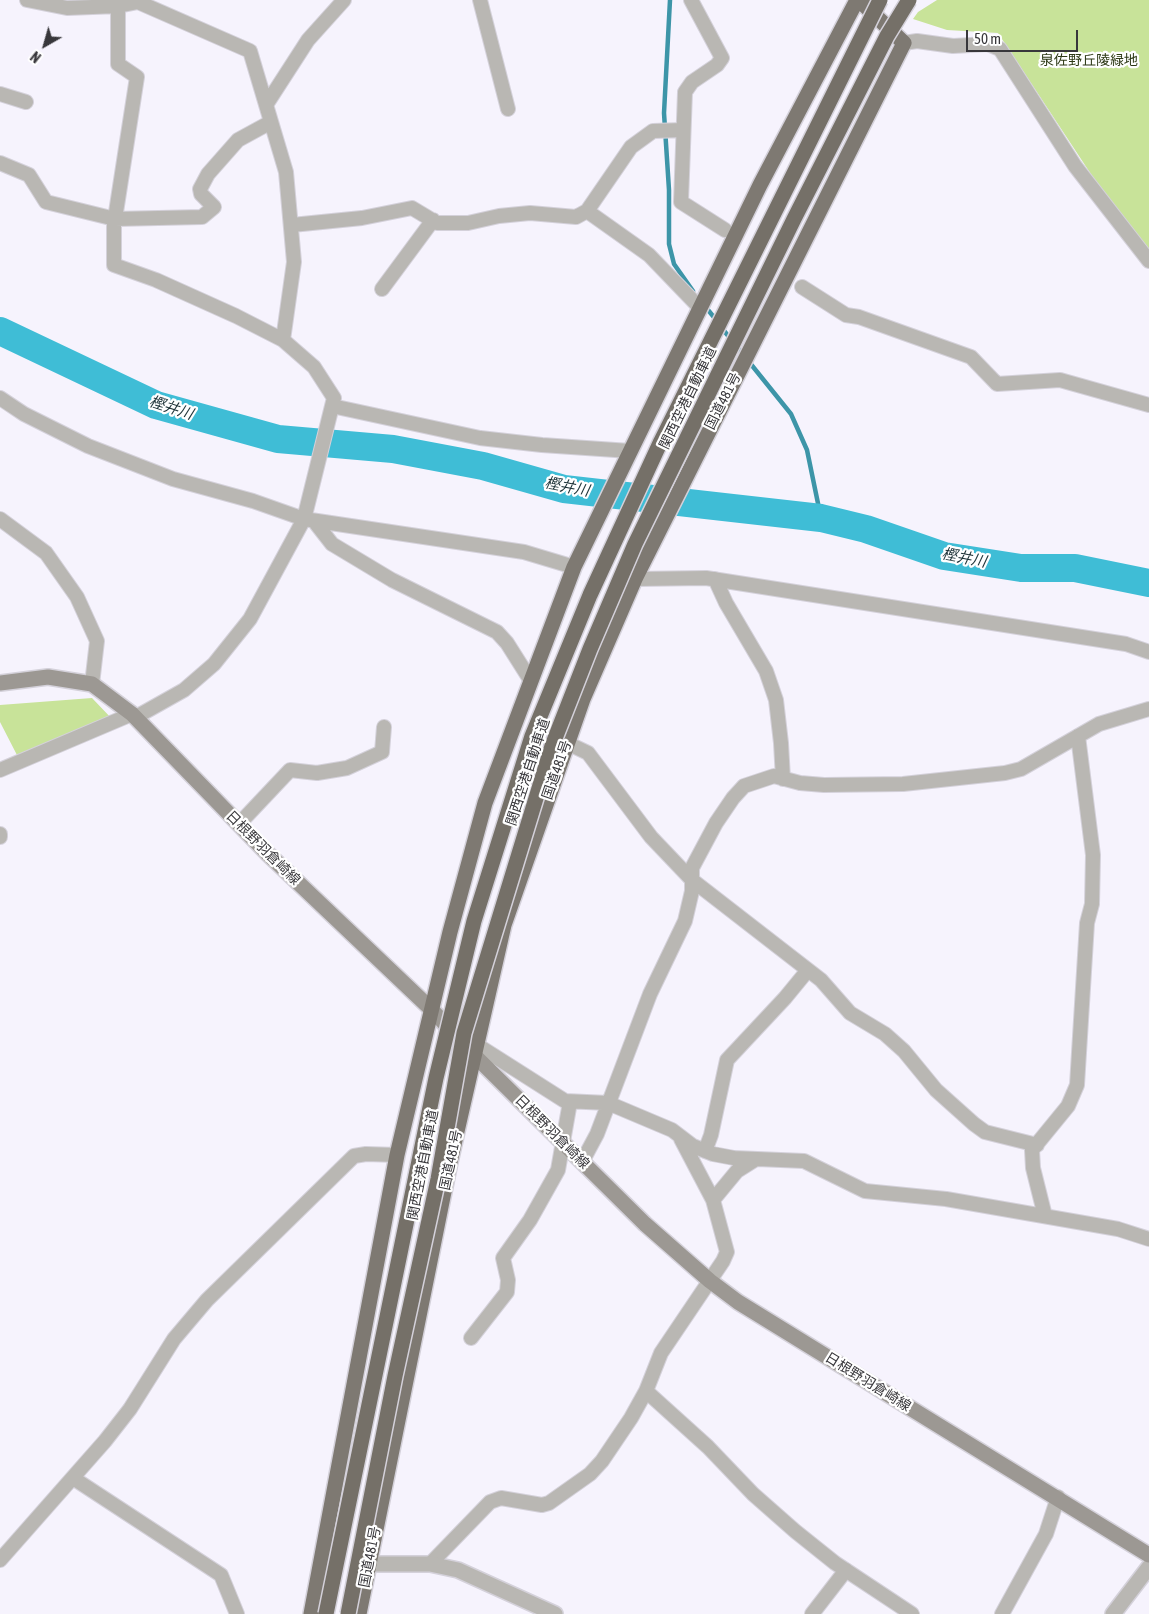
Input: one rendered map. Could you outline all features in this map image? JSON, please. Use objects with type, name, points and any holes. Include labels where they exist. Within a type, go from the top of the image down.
[{"type":"highway","points":[[312,1614],[397,1155],[450,932],[485,803],[574,567],[760,186],[858,0],[904,43]]},
{"type":"highway","name":"関西空港自動車道","points":[[326,1614],[436,1078],[474,921],[532,736],[590,595],[661,441],[880,0]]},
{"type":"highway","name":"関西空港自動車道","points":[[348,1614],[395,1376],[438,1179],[464,1034],[552,746],[590,648],[634,544],[798,211],[887,36],[909,0]]},
{"type":"highway","name":"国道481号","points":[[359,1614],[448,1171],[504,925],[567,743],[583,699],[635,579],[904,43]]},
{"type":"main road","name":"日根野羽倉崎線","points":[[0,683],[48,677],[92,684],[134,716],[239,824],[476,1051],[563,1143],[645,1224],[710,1281],[738,1302],[1058,1497],[1149,1555]]},
{"type":"street","points":[[26,0],[67,8],[118,6],[138,2],[250,51],[286,172],[292,225],[294,262],[282,340]]},
{"type":"street","points":[[266,105],[308,40],[344,0]]},
{"type":"street","points":[[480,0],[508,109]]},
{"type":"street","points":[[691,0],[722,58],[717,65],[692,82],[685,92],[680,202],[725,230]]},
{"type":"street","points":[[0,770],[134,716],[184,690],[214,664],[250,619],[309,520],[334,398],[314,367],[282,340],[192,296],[114,265],[115,219],[137,77],[118,64],[118,6]]},
{"type":"street","points":[[904,43],[917,41],[953,46],[988,44],[1000,49],[1075,166],[1149,261]]},
{"type":"street","points":[[0,94],[26,102]]},
{"type":"street","points":[[0,163],[29,175],[46,202],[115,219],[202,217],[214,207],[201,194],[200,189],[208,174],[238,140],[271,122]]},
{"type":"street","points":[[292,225],[362,218],[412,208],[437,223],[468,223],[500,216],[530,213],[576,217],[587,211],[632,147],[653,131],[683,130]]},
{"type":"street","points":[[587,211],[649,255],[700,308]]},
{"type":"street","points":[[382,289],[433,220]]},
{"type":"street","points":[[802,287],[846,315],[859,317],[971,357],[997,384],[1060,380],[1149,406]]},
{"type":"street","points":[[0,398],[24,414],[88,446],[173,479],[253,501],[309,520],[524,552],[574,567]]},
{"type":"street","points":[[332,406],[480,438],[542,445],[630,451]]},
{"type":"street","points":[[0,519],[46,553],[77,597],[97,641],[92,684]]},
{"type":"street","points":[[309,520],[332,544],[392,580],[497,632],[507,643],[531,681]]},
{"type":"street","points":[[635,579],[715,579],[1116,643],[1149,652]]},
{"type":"street","points":[[715,579],[726,603],[766,671],[776,700],[783,778]]},
{"type":"street","points":[[582,1162],[597,1134],[650,994],[685,921],[692,880],[692,868],[716,823],[733,798],[744,786],[760,779],[774,776],[824,785],[903,784],[1005,773],[1022,769],[1099,724],[1149,709]]},
{"type":"street","points":[[239,824],[290,770],[317,773],[347,768],[382,752],[384,727]]},
{"type":"street","points":[[1045,1216],[1033,1168],[1032,1150],[1068,1106],[1077,1085],[1087,923],[1092,904],[1093,855],[1078,736]]},
{"type":"street","points":[[567,743],[588,753],[651,837],[692,880],[821,980],[850,1013],[885,1034],[904,1051],[936,1090],[974,1124],[985,1132],[1036,1145]]},
{"type":"street","points":[[705,1151],[712,1135],[727,1060],[785,998],[808,970]]},
{"type":"street","points":[[476,1051],[565,1101],[608,1103],[672,1130],[692,1146],[705,1151],[734,1158],[804,1161],[865,1191],[946,1199],[1118,1229],[1149,1238]]},
{"type":"street","points":[[472,1338],[508,1292],[508,1280],[503,1258],[530,1220],[558,1170],[570,1102]]},
{"type":"street","points":[[430,1564],[490,1502],[501,1498],[542,1505],[549,1503],[590,1474],[626,1425],[646,1391],[661,1353],[723,1261],[726,1252],[713,1200],[680,1136]]},
{"type":"street","points":[[0,1560],[120,1422],[174,1339],[207,1300],[354,1156],[366,1154],[397,1155]]},
{"type":"street","points":[[713,1200],[737,1171],[756,1159]]},
{"type":"street","points":[[646,1391],[708,1447],[753,1494],[795,1531],[892,1608],[912,1614]]},
{"type":"street","points":[[73,1478],[221,1575],[237,1614]]},
{"type":"street","points":[[1002,1614],[1046,1534],[1058,1497]]},
{"type":"street","points":[[368,1564],[430,1564],[458,1570],[555,1614]]},
{"type":"street","points":[[1113,1614],[1149,1567]]},
{"type":"street","points":[[812,1614],[846,1570]]},
{"type":"green space","name":"泉佐野丘陵緑地","points":[[937,0],[1149,0],[1149,253],[1108,200],[998,33],[947,30],[913,19],[918,12]]},
{"type":"green space","points":[[92,698],[114,721],[18,757],[0,722],[0,705]]},
{"type":"waterway","points":[[670,0],[664,113],[669,190],[669,244],[674,264],[693,291]]},
{"type":"waterway","points":[[704,305],[717,321]]},
{"type":"waterway","points":[[721,327],[791,414],[807,450],[821,518]]},
{"type":"waterway","name":"樫井川","points":[[0,331],[156,405],[278,439],[393,449],[483,466],[564,489],[821,518],[866,529],[944,556],[1021,568],[1075,568],[1149,583]]}]
